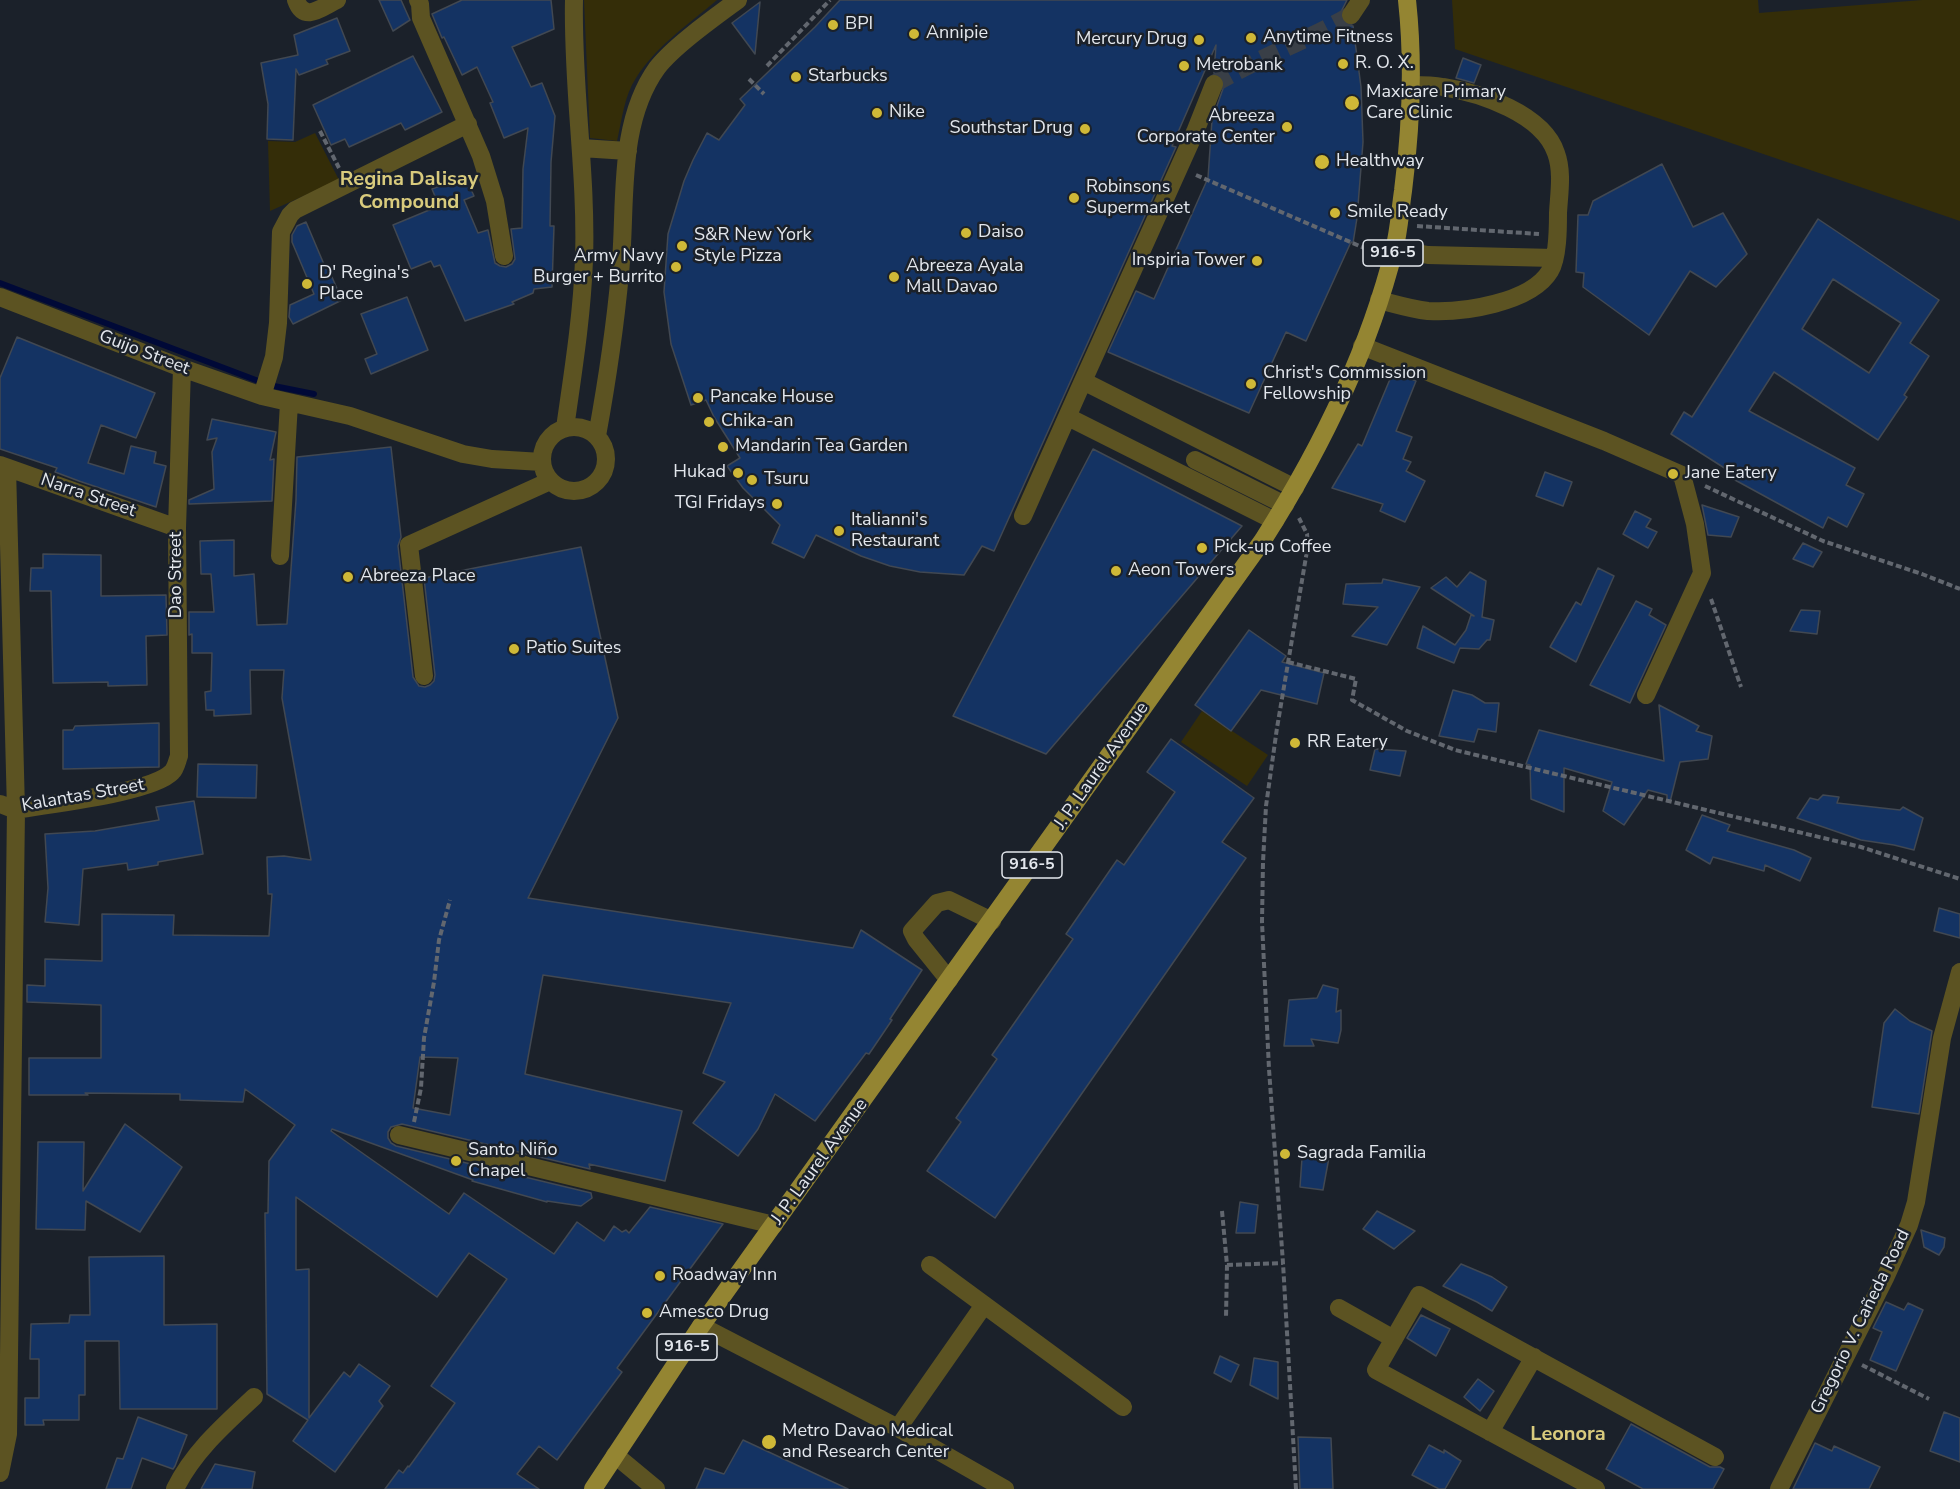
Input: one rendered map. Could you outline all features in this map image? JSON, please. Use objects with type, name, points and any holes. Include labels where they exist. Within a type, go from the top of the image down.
[{"type":"main road","name":"J. P. Laurel Avenue","points":[[593,1489],[701,1326],[992,921],[1275,521],[1295,488],[1347,388],[1379,300],[1386,246],[1398,225],[1410,137],[1411,48],[1407,0]]},
{"type":"street","points":[[296,0],[303,12],[310,13],[337,0]]},
{"type":"street","points":[[565,428],[576,351],[584,260],[574,0]]},
{"type":"street","points":[[597,436],[611,358],[618,300],[628,151],[634,119],[644,92],[658,67],[681,45],[738,0]]},
{"type":"street","points":[[422,1],[421,18],[481,156],[495,201],[504,256]]},
{"type":"street","points":[[1023,516],[1195,132],[1214,84]]},
{"type":"street","points":[[1379,300],[1429,311],[1496,304],[1532,290],[1550,271],[1554,258],[1560,181],[1557,154],[1548,137],[1537,124],[1506,106],[1443,87],[1411,85]]},
{"type":"street","points":[[261,396],[274,357],[278,323],[281,232],[290,215],[295,210],[468,124]]},
{"type":"street","points":[[581,148],[628,151]]},
{"type":"street","points":[[1386,246],[1428,255],[1554,258]]},
{"type":"street","name":"Guijo Street","points":[[0,297],[182,368],[261,396],[350,416],[463,454],[492,459],[542,462]]},
{"type":"street","points":[[1362,346],[1604,441],[1682,475],[1695,524],[1702,573],[1646,695]]},
{"type":"street","name":"Dao Street","points":[[164,778],[172,772],[179,756],[177,528],[182,368]]},
{"type":"street","points":[[1083,381],[1295,488]]},
{"type":"street","points":[[280,556],[289,403]]},
{"type":"street","points":[[1068,417],[1275,521]]},
{"type":"street","points":[[576,426],[588,429],[597,436],[606,452],[607,461],[605,470],[595,484],[588,489],[568,491],[550,481],[544,472],[542,451],[547,441],[555,433],[576,426]]},
{"type":"street","points":[[1195,460],[1285,505]]},
{"type":"street","points":[[0,1473],[4,1431],[8,807],[4,466]]},
{"type":"street","name":"Narra Street","points":[[4,466],[177,528]]},
{"type":"street","points":[[424,676],[409,545],[550,481]]},
{"type":"street","name":"Kalantas Street","points":[[8,807],[135,790],[164,778]]},
{"type":"street","points":[[950,980],[912,931],[937,903],[949,900],[992,921]]},
{"type":"street","name":"Gregorio V. Cañeda Road","points":[[1779,1489],[1900,1247],[1916,1202],[1942,1038],[1960,972]]},
{"type":"street","points":[[405,1136],[774,1225]]},
{"type":"street","points":[[930,1264],[1123,1407]]},
{"type":"street","points":[[1596,1489],[1376,1370],[1419,1295],[1715,1457]]},
{"type":"street","points":[[898,1428],[984,1305]]},
{"type":"street","points":[[1339,1308],[1394,1340]]},
{"type":"street","points":[[701,1326],[898,1428],[1005,1489]]},
{"type":"street","points":[[1490,1432],[1534,1357]]},
{"type":"street","points":[[175,1489],[196,1454],[254,1397]]},
{"type":"street","points":[[615,1455],[656,1489]]},
{"type":"path","points":[[767,66],[830,0]]},
{"type":"path","points":[[749,79],[764,94]]},
{"type":"path","points":[[320,131],[347,185]]},
{"type":"path","points":[[1179,167],[1371,251],[1386,246]]},
{"type":"path","points":[[1398,225],[1557,235]]},
{"type":"path","points":[[1682,475],[1823,541],[1960,589]]},
{"type":"path","points":[[1285,505],[1302,523],[1307,534],[1308,545],[1266,806],[1262,933],[1296,1489]]},
{"type":"path","points":[[1702,573],[1741,687]]},
{"type":"path","points":[[1288,662],[1356,679],[1352,700],[1407,731],[1455,750],[1850,845],[1960,879]]},
{"type":"path","points":[[405,1136],[421,1088],[424,1038],[439,940],[450,900]]},
{"type":"path","points":[[1222,1211],[1227,1265],[1226,1318]]},
{"type":"path","points":[[1227,1265],[1283,1263]]},
{"type":"path","points":[[1845,1356],[1929,1399]]},
{"type":"shaded area","points":[[584,0],[717,0],[674,36],[644,66],[629,92],[617,141],[590,138]]},
{"type":"shaded area","points":[[1452,0],[1758,0],[1759,13],[1922,0],[1960,0],[1960,221],[1455,49]]},
{"type":"shaded area","points":[[315,133],[339,180],[270,211],[268,141],[295,142]]},
{"type":"shaded area","points":[[1202,711],[1268,755],[1247,786],[1181,742]]},
{"type":"building","points":[[379,0],[401,0],[410,20],[393,31]]},
{"type":"building","points":[[462,0],[551,0],[554,29],[512,47],[531,87],[542,83],[555,116],[551,162],[550,226],[554,226],[552,287],[534,289],[533,293],[512,302],[514,304],[465,321],[440,265],[434,267],[431,261],[411,269],[393,225],[439,206],[432,189],[465,176],[474,196],[464,200],[478,233],[488,230],[495,263],[506,267],[515,259],[511,229],[522,228],[523,169],[528,128],[504,138],[490,103],[493,102],[477,67],[462,75],[444,37],[442,38],[432,14]]},
{"type":"building","name":"Abreeza Ayala Mall Davao","points":[[840,0],[1347,0],[1340,14],[1341,19],[1345,25],[1353,26],[1361,87],[1363,142],[1357,218],[1353,243],[1351,242],[1306,341],[1286,332],[1249,413],[1108,352],[1136,291],[1154,299],[1208,178],[1212,120],[1225,83],[1222,77],[1214,73],[1216,45],[1172,146],[1176,147],[994,551],[982,546],[964,575],[920,572],[890,566],[861,556],[816,535],[804,558],[772,543],[780,525],[743,488],[727,466],[740,458],[706,400],[691,405],[671,344],[664,292],[668,234],[684,181],[693,160],[707,133],[719,140],[745,105],[740,99]]},
{"type":"building","points":[[760,2],[755,54],[732,23]]},
{"type":"building","points":[[337,18],[350,51],[326,60],[328,64],[299,75],[296,69],[293,140],[267,139],[268,104],[261,63],[298,55],[294,35]]},
{"type":"building","points":[[413,56],[442,112],[405,130],[401,123],[349,147],[345,139],[331,145],[313,105]]},
{"type":"building","points":[[1463,58],[1481,65],[1474,83],[1456,78]]},
{"type":"building","points":[[1662,164],[1693,227],[1723,213],[1747,254],[1716,287],[1690,271],[1649,335],[1583,287],[1584,273],[1576,272],[1578,215],[1588,215],[1593,201]]},
{"type":"building","points":[[1818,219],[1939,300],[1910,343],[1929,356],[1904,395],[1907,397],[1878,440],[1774,372],[1749,411],[1855,468],[1846,485],[1864,494],[1847,527],[1828,517],[1823,528],[1735,480],[1737,476],[1671,434],[1684,412],[1692,417]],"holes":[[[1833,279],[1901,323],[1869,373],[1802,329]]]},
{"type":"building","points":[[306,222],[342,300],[293,324],[289,317],[290,305],[314,294],[292,242],[292,235],[297,226]]},
{"type":"building","points":[[407,297],[428,350],[371,374],[365,359],[377,354],[361,314]]},
{"type":"building","points":[[17,337],[155,393],[136,438],[101,425],[88,463],[124,474],[131,446],[156,452],[154,463],[166,466],[156,507],[79,481],[55,472],[57,468],[0,449],[0,378]]},
{"type":"building","points":[[1393,372],[1416,381],[1396,431],[1412,437],[1403,459],[1411,462],[1406,471],[1425,481],[1405,522],[1380,511],[1383,504],[1332,488],[1358,444],[1362,446]]},
{"type":"building","points":[[212,419],[276,432],[270,460],[274,459],[272,501],[189,504],[189,500],[214,489],[212,452],[217,438],[207,440]]},
{"type":"building","points":[[391,447],[401,537],[398,546],[413,677],[419,686],[430,685],[435,675],[424,578],[581,547],[618,718],[528,898],[853,948],[861,930],[922,970],[869,1054],[866,1053],[815,1121],[775,1094],[758,1129],[738,1156],[693,1123],[725,1082],[703,1073],[731,1003],[543,975],[525,1074],[682,1111],[665,1181],[589,1164],[590,1169],[402,1124],[391,1127],[388,1138],[396,1146],[591,1193],[592,1198],[581,1206],[547,1202],[472,1181],[332,1129],[331,1131],[449,1214],[464,1193],[554,1254],[577,1222],[604,1241],[614,1226],[622,1232],[626,1230],[629,1233],[650,1207],[723,1224],[617,1368],[622,1372],[557,1460],[539,1446],[517,1474],[539,1489],[385,1489],[399,1470],[403,1473],[409,1467],[455,1403],[431,1386],[507,1279],[469,1253],[437,1297],[296,1197],[296,1270],[309,1269],[309,1418],[344,1372],[350,1377],[359,1364],[390,1386],[379,1401],[383,1406],[335,1472],[293,1441],[308,1420],[267,1394],[265,1213],[268,1213],[269,1161],[295,1125],[245,1089],[243,1102],[180,1100],[180,1094],[29,1095],[29,1058],[101,1058],[101,1005],[27,1002],[27,985],[45,986],[45,959],[102,961],[102,914],[174,915],[173,935],[269,936],[272,894],[268,894],[267,857],[284,856],[311,860],[282,698],[284,670],[250,670],[251,714],[214,716],[214,710],[206,710],[205,692],[211,691],[212,653],[192,653],[192,634],[189,635],[189,612],[214,612],[211,574],[201,574],[200,541],[234,540],[234,576],[254,574],[257,625],[287,624],[297,457]],"holes":[[[420,1057],[458,1058],[450,1115],[413,1108]]]},
{"type":"building","name":"Aeon Towers","points":[[1093,449],[1242,526],[1046,754],[953,716]]},
{"type":"building","points":[[1545,472],[1572,482],[1563,506],[1536,496]]},
{"type":"building","points":[[1702,505],[1739,517],[1731,537],[1708,535]]},
{"type":"building","points":[[1635,511],[1651,519],[1646,527],[1657,532],[1648,548],[1623,534]]},
{"type":"building","points":[[1803,543],[1822,552],[1813,567],[1793,559]]},
{"type":"building","points":[[43,554],[101,555],[101,596],[166,595],[167,635],[146,636],[147,685],[108,686],[108,682],[53,683],[51,591],[30,591],[31,568],[43,568]]},
{"type":"building","points":[[1598,568],[1614,576],[1576,662],[1550,647],[1576,602],[1581,605]]},
{"type":"building","points":[[1470,572],[1486,581],[1482,617],[1494,620],[1490,640],[1487,640],[1479,649],[1460,648],[1454,663],[1417,648],[1423,626],[1455,645],[1466,630],[1471,615],[1474,616],[1431,588],[1446,577],[1457,587]]},
{"type":"building","points":[[1383,579],[1420,587],[1387,645],[1352,636],[1378,607],[1343,604],[1346,584],[1382,583]]},
{"type":"building","points":[[1636,601],[1652,609],[1649,615],[1666,625],[1630,703],[1590,685]]},
{"type":"building","points":[[1801,610],[1820,611],[1817,634],[1790,631]]},
{"type":"building","points":[[1249,630],[1286,656],[1282,662],[1324,673],[1317,704],[1261,690],[1231,731],[1195,705]]},
{"type":"building","points":[[1453,690],[1472,695],[1485,703],[1499,703],[1496,732],[1478,729],[1474,742],[1439,736]]},
{"type":"building","points":[[1659,705],[1699,726],[1696,731],[1712,736],[1708,759],[1680,762],[1670,802],[1667,802],[1667,795],[1648,790],[1624,825],[1603,811],[1612,782],[1564,768],[1564,812],[1531,799],[1530,765],[1526,764],[1539,730],[1664,761]]},
{"type":"building","points":[[159,723],[159,767],[63,769],[63,730],[73,730],[75,726]]},
{"type":"building","points":[[1171,739],[1254,798],[1222,842],[1246,858],[995,1218],[927,1171],[961,1122],[956,1118],[997,1059],[992,1055],[1073,939],[1066,934],[1117,860],[1124,865],[1175,792],[1147,772]]},
{"type":"building","points":[[1375,749],[1406,751],[1400,776],[1370,770]]},
{"type":"building","points":[[198,764],[257,765],[256,798],[197,797]]},
{"type":"building","points":[[1823,795],[1839,797],[1837,803],[1900,810],[1903,807],[1923,818],[1914,850],[1861,840],[1797,818],[1810,798],[1818,800]]},
{"type":"building","points":[[194,801],[203,854],[128,870],[127,863],[83,869],[79,925],[45,922],[48,888],[45,834],[95,831],[159,820],[156,807]]},
{"type":"building","points":[[1702,815],[1730,825],[1727,831],[1794,850],[1811,858],[1800,881],[1765,865],[1764,871],[1713,857],[1710,864],[1686,850]]},
{"type":"building","points":[[1939,908],[1960,914],[1960,938],[1934,931]]},
{"type":"building","points":[[1323,985],[1338,989],[1336,1012],[1341,1010],[1341,1030],[1338,1043],[1311,1039],[1314,1046],[1284,1046],[1289,1000],[1317,998]]},
{"type":"building","points":[[1895,1009],[1910,1021],[1932,1031],[1919,1114],[1872,1107],[1884,1023]]},
{"type":"building","points":[[125,1124],[182,1167],[140,1232],[86,1201],[85,1230],[36,1229],[38,1142],[84,1142],[83,1191]]},
{"type":"building","points":[[1330,1152],[1323,1190],[1300,1187],[1302,1158]]},
{"type":"building","points":[[1240,1202],[1258,1205],[1255,1233],[1236,1233]]},
{"type":"building","points":[[1377,1211],[1415,1231],[1394,1249],[1363,1229]]},
{"type":"building","points":[[1921,1230],[1945,1238],[1944,1247],[1939,1255],[1924,1247]]},
{"type":"building","points":[[164,1256],[164,1325],[217,1324],[217,1409],[120,1409],[119,1341],[85,1341],[85,1395],[79,1395],[79,1420],[43,1420],[44,1425],[25,1425],[25,1398],[39,1398],[39,1359],[30,1359],[31,1324],[69,1323],[70,1315],[90,1315],[89,1257]]},
{"type":"building","points":[[1461,1264],[1492,1277],[1507,1287],[1492,1311],[1443,1286]]},
{"type":"building","points":[[1886,1302],[1904,1310],[1908,1303],[1923,1310],[1896,1371],[1870,1360],[1882,1332],[1873,1328]]},
{"type":"building","points":[[1421,1315],[1450,1329],[1436,1356],[1407,1338]]},
{"type":"building","points":[[1220,1356],[1239,1365],[1231,1382],[1214,1373]]},
{"type":"building","points":[[1254,1358],[1278,1362],[1278,1399],[1250,1385]]},
{"type":"building","points":[[1478,1379],[1494,1391],[1480,1411],[1464,1397]]},
{"type":"building","points":[[1944,1412],[1960,1418],[1960,1462],[1930,1451]]},
{"type":"building","points":[[138,1417],[187,1435],[175,1466],[173,1469],[142,1458],[131,1489],[106,1489],[117,1458],[123,1459]]},
{"type":"building","points":[[1631,1424],[1710,1467],[1724,1469],[1713,1489],[1643,1489],[1606,1469]]},
{"type":"building","points":[[1298,1437],[1331,1438],[1333,1489],[1300,1489]]},
{"type":"building","points":[[743,1440],[848,1489],[696,1489],[705,1468],[724,1474]]},
{"type":"building","points":[[1815,1443],[1832,1451],[1834,1446],[1880,1467],[1869,1489],[1793,1489]]},
{"type":"building","points":[[1429,1445],[1444,1453],[1444,1450],[1461,1461],[1445,1489],[1439,1489],[1412,1475]]},
{"type":"building","points":[[215,1464],[255,1472],[252,1489],[201,1489]]},
{"type":"waterway","points":[[0,283],[269,385],[314,394]]},
{"type":"tunnel","points":[[1214,84],[1351,15]]},
{"type":"place","name":"BPI","points":[[833,25]]},
{"type":"place","name":"Annipie","points":[[914,34]]},
{"type":"place","name":"Anytime Fitness","points":[[1251,38]]},
{"type":"place","name":"Mercury Drug","points":[[1199,40]]},
{"type":"place","name":"R. O. X.","points":[[1343,64]]},
{"type":"place","name":"Metrobank","points":[[1184,66]]},
{"type":"place","name":"Starbucks","points":[[796,77]]},
{"type":"place","name":"Maxicare Primary Care Clinic","points":[[1352,103]]},
{"type":"place","name":"Nike","points":[[877,113]]},
{"type":"place","name":"Abreeza Corporate Center","points":[[1287,127]]},
{"type":"place","name":"Southstar Drug","points":[[1085,129]]},
{"type":"place","name":"Healthway","points":[[1322,162]]},
{"type":"place","name":"Robinsons Supermarket","points":[[1074,198]]},
{"type":"place","name":"Smile Ready","points":[[1335,213]]},
{"type":"place","name":"Daiso","points":[[966,233]]},
{"type":"place","name":"S&R New York Style Pizza","points":[[682,246]]},
{"type":"place","name":"Inspiria Tower","points":[[1257,261]]},
{"type":"place","name":"Army Navy Burger + Burrito","points":[[676,267]]},
{"type":"place","name":"Abreeza Ayala Mall Davao","points":[[894,277]]},
{"type":"place","name":"D' Regina's Place","points":[[307,284]]},
{"type":"place","name":"Christ's Commission Fellowship","points":[[1251,384]]},
{"type":"place","name":"Pancake House","points":[[698,398]]},
{"type":"place","name":"Chika-an","points":[[709,422]]},
{"type":"place","name":"Mandarin Tea Garden","points":[[723,447]]},
{"type":"place","name":"Hukad","points":[[738,473]]},
{"type":"place","name":"Jane Eatery","points":[[1673,474]]},
{"type":"place","name":"Tsuru","points":[[752,480]]},
{"type":"place","name":"TGI Fridays","points":[[777,504]]},
{"type":"place","name":"Italianni's Restaurant","points":[[839,531]]},
{"type":"place","name":"Pick-up Coffee","points":[[1202,548]]},
{"type":"place","name":"Aeon Towers","points":[[1116,571]]},
{"type":"place","name":"Abreeza Place","points":[[348,577]]},
{"type":"place","name":"Patio Suites","points":[[514,649]]},
{"type":"place","name":"RR Eatery","points":[[1295,743]]},
{"type":"place","name":"Sagrada Familia","points":[[1285,1154]]},
{"type":"place","name":"Santo Niño Chapel","points":[[456,1161]]},
{"type":"place","name":"Roadway Inn","points":[[660,1276]]},
{"type":"place","name":"Amesco Drug","points":[[647,1313]]},
{"type":"place","name":"Metro Davao Medical and Research Center","points":[[769,1442]]},
{"type":"district","name":"Regina Dalisay Compound","points":[[409,192]]},
{"type":"district","name":"Leonora","points":[[1568,1435]]}]
